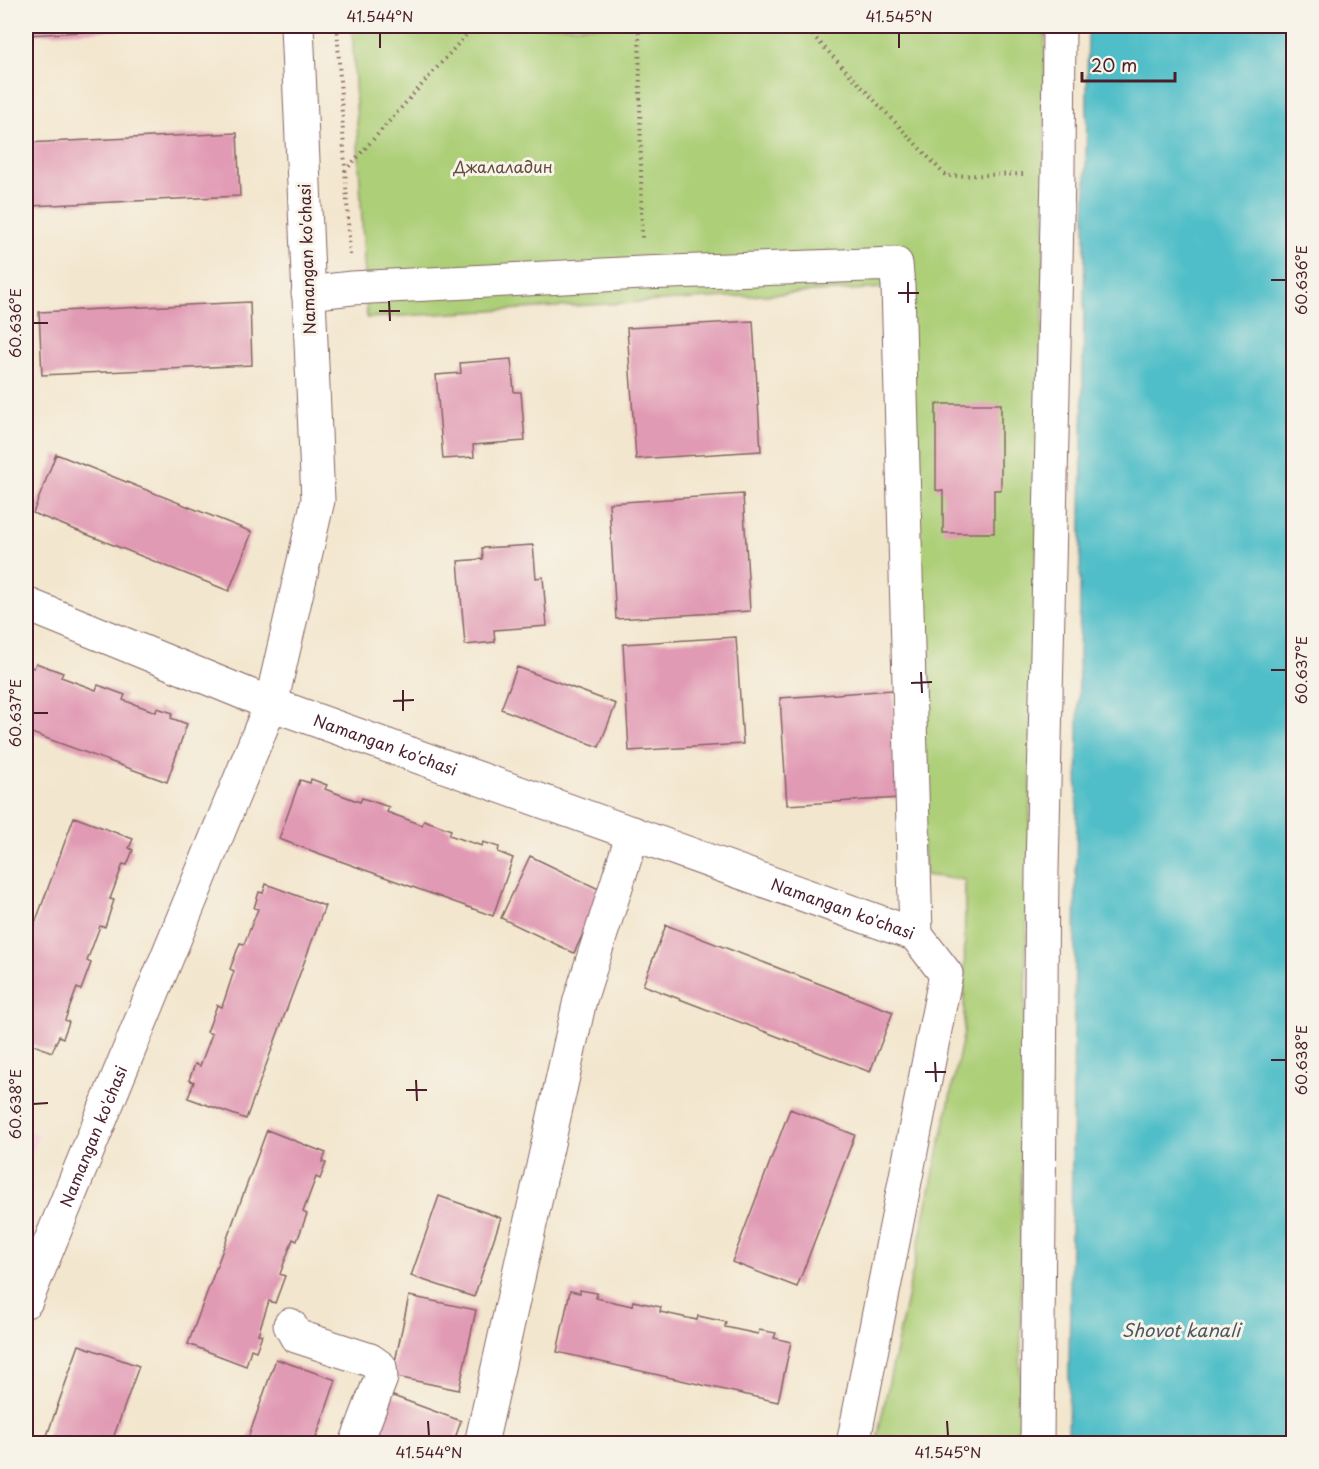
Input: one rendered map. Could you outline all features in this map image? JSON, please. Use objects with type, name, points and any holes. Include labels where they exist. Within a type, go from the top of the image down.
[{"type":"street","name":"Namangan ko'chasi","points":[[26,1301],[271,704],[318,500],[297,26]]},
{"type":"street","points":[[1036,1443],[1043,859],[1058,174],[1059,26]]},
{"type":"street","points":[[308,293],[352,288],[642,273],[896,264],[916,935]]},
{"type":"street","name":"Namangan ko'chasi","points":[[26,604],[271,704],[916,935],[946,974],[853,1443]]},
{"type":"street","points":[[481,1443],[580,1000],[633,833]]},
{"type":"street","points":[[290,1325],[296,1336],[370,1360],[380,1367],[381,1378],[356,1443]]},
{"type":"path","points":[[337,26],[352,288]]},
{"type":"path","points":[[345,171],[474,26]]},
{"type":"path","points":[[639,26],[642,273]]},
{"type":"path","points":[[804,26],[946,176],[1058,174]]},
{"type":"shaded area","points":[[26,1129],[39,1135],[26,1172]]},
{"type":"green space","name":"Джалаладин","points":[[352,26],[1045,26],[1045,237],[1022,1115],[1020,1443],[876,1443],[964,1032],[965,880],[925,875],[885,288],[367,318]]},
{"type":"water","name":"Shovot kanali","points":[[1088,26],[1293,26],[1293,1443],[1068,1443]]},
{"type":"building","points":[[26,26],[178,26],[178,27],[26,35]]},
{"type":"building","points":[[237,133],[240,196],[30,206],[26,143]]},
{"type":"building","points":[[250,302],[252,365],[42,375],[39,312]]},
{"type":"building","points":[[753,321],[761,451],[636,459],[627,328]]},
{"type":"building","points":[[511,359],[514,392],[521,392],[525,441],[473,445],[474,457],[443,459],[436,375],[461,373],[460,363]]},
{"type":"building","points":[[936,404],[1001,404],[1001,490],[994,490],[994,533],[943,533],[943,491],[936,490]]},
{"type":"building","points":[[56,454],[252,532],[229,591],[33,513]]},
{"type":"building","points":[[743,494],[750,611],[616,619],[609,503]]},
{"type":"building","points":[[533,545],[536,578],[543,577],[547,626],[494,630],[495,642],[465,645],[458,561],[483,559],[482,548]]},
{"type":"building","points":[[736,637],[743,744],[629,751],[623,644]]},
{"type":"building","points":[[36,663],[63,673],[61,677],[96,690],[98,685],[125,695],[123,700],[156,712],[157,708],[173,713],[171,718],[187,724],[167,782],[26,731],[26,665],[34,668]]},
{"type":"building","points":[[517,667],[616,704],[599,747],[501,709]]},
{"type":"building","points":[[893,690],[900,798],[787,805],[780,698]]},
{"type":"building","points":[[311,779],[327,785],[325,789],[360,802],[362,798],[389,807],[387,812],[422,825],[424,820],[451,830],[449,835],[482,846],[483,842],[499,847],[498,852],[513,858],[493,916],[279,839],[300,780],[310,783]]},
{"type":"building","points":[[74,817],[133,839],[129,848],[133,850],[127,865],[123,864],[110,899],[114,900],[105,927],[100,926],[87,961],[91,963],[81,990],[77,988],[65,1020],[69,1022],[63,1038],[59,1036],[52,1052],[26,1042],[26,948]]},
{"type":"building","points":[[530,856],[603,891],[574,953],[501,918]]},
{"type":"building","points":[[266,884],[325,906],[246,1119],[188,1098],[194,1082],[189,1080],[195,1064],[200,1066],[212,1034],[207,1032],[217,1005],[222,1007],[234,971],[230,969],[240,943],[244,944],[258,909],[254,908],[259,892],[263,893]]},
{"type":"building","points":[[666,925],[893,1012],[870,1072],[643,985]]},
{"type":"building","points":[[790,1109],[855,1135],[797,1287],[732,1262]]},
{"type":"building","points":[[267,1130],[326,1153],[322,1162],[326,1163],[320,1179],[316,1177],[303,1212],[307,1214],[297,1241],[293,1239],[280,1274],[285,1276],[275,1303],[269,1301],[258,1334],[262,1335],[256,1351],[251,1349],[246,1366],[188,1344]]},
{"type":"building","points":[[439,1196],[501,1218],[474,1297],[411,1276]]},
{"type":"building","points":[[580,1290],[597,1293],[596,1298],[632,1306],[633,1301],[661,1307],[660,1312],[697,1320],[698,1316],[726,1322],[725,1327],[758,1334],[759,1330],[776,1333],[774,1338],[791,1342],[778,1402],[557,1352],[570,1291],[580,1293]]},
{"type":"building","points":[[409,1296],[476,1310],[459,1390],[392,1376]]},
{"type":"building","points":[[79,1345],[139,1366],[111,1444],[44,1444]]},
{"type":"building","points":[[276,1359],[336,1380],[314,1444],[246,1444]]},
{"type":"building","points":[[385,1393],[461,1421],[453,1444],[366,1444]]}]
